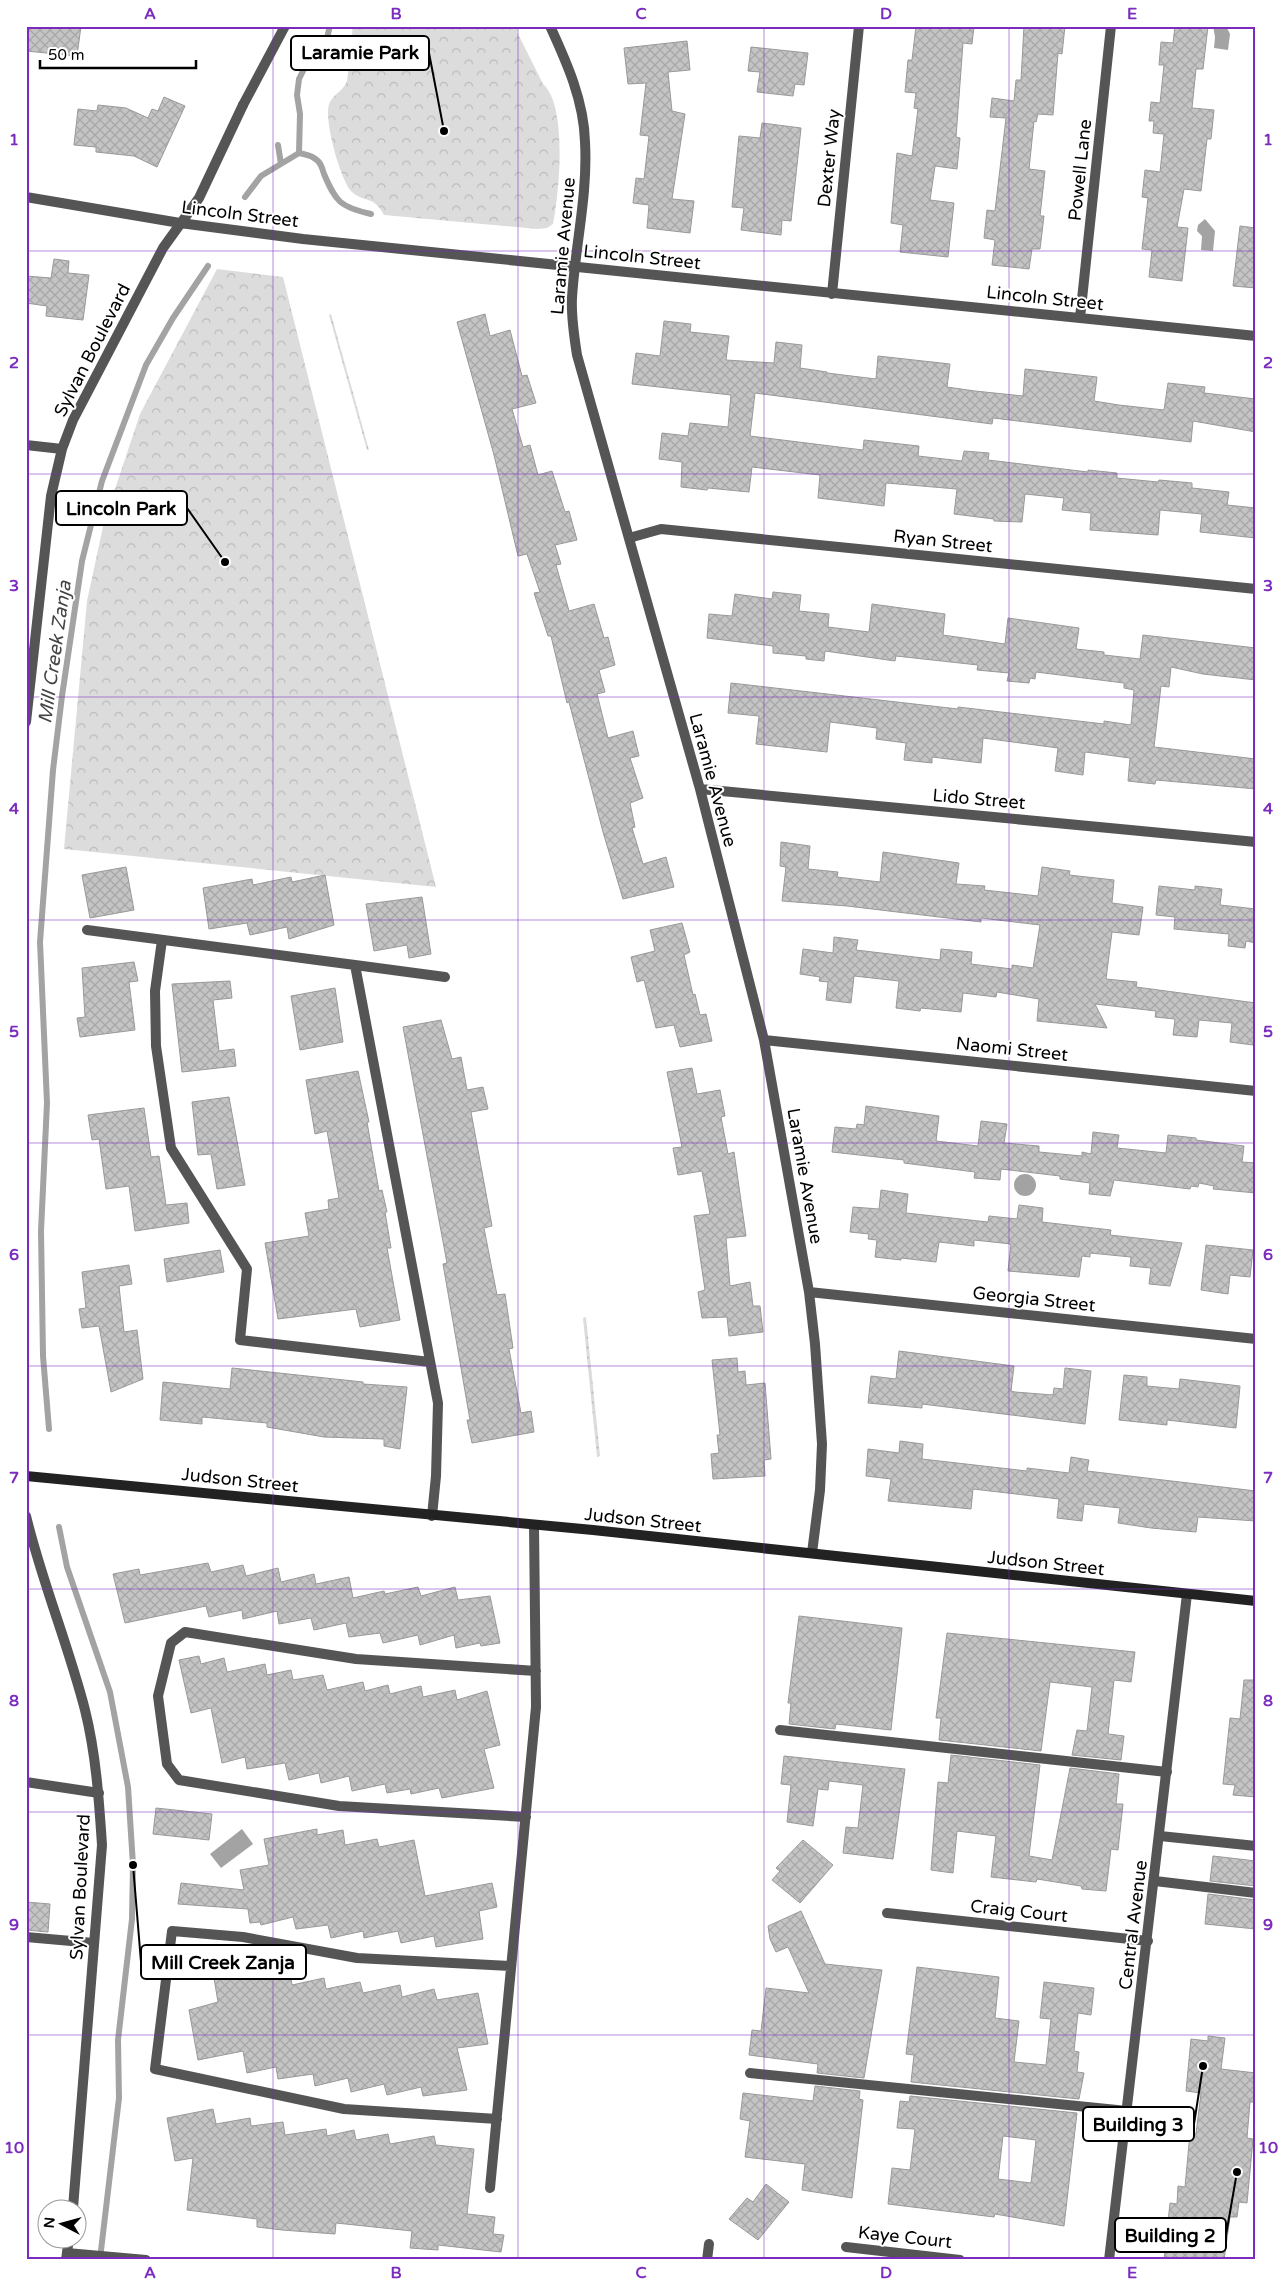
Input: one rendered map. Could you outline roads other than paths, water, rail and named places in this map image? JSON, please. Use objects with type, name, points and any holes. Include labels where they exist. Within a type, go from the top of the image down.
[{"type":"main road","name":"Judson Street","points":[[26,1476],[534,1525],[1256,1601]]},
{"type":"street","name":"Sylvan Boulevard","points":[[26,722],[51,496],[62,449],[73,420],[158,256],[198,198],[243,105],[285,26]]},
{"type":"street","name":"Laramie Avenue","points":[[550,26],[570,70],[580,106],[585,141],[585,178],[572,322],[577,355],[700,789],[764,1040],[810,1292],[822,1444],[820,1490],[812,1554]]},
{"type":"street","name":"Dexter Way","points":[[832,294],[860,26]]},
{"type":"street","name":"Powell Lane","points":[[1080,318],[1111,26]]},
{"type":"street","name":"Lincoln Street","points":[[26,197],[180,223],[303,239],[1256,336]]},
{"type":"street","points":[[26,446],[62,449]]},
{"type":"street","name":"Ryan Street","points":[[629,538],[661,529],[1256,589]]},
{"type":"street","name":"Lido Street","points":[[700,789],[1256,842]]},
{"type":"street","points":[[87,930],[445,977]]},
{"type":"street","points":[[162,940],[155,991],[156,1046],[171,1148],[247,1269],[240,1340],[430,1362]]},
{"type":"street","points":[[355,965],[438,1404],[436,1476],[432,1516]]},
{"type":"street","name":"Naomi Street","points":[[764,1040],[1256,1091]]},
{"type":"street","name":"Georgia Street","points":[[810,1292],[1256,1339]]},
{"type":"street","name":"Sylvan Boulevard","points":[[26,1516],[85,1710],[99,1793],[102,1846],[74,2198]]},
{"type":"street","points":[[490,2188],[536,1707],[534,1525]]},
{"type":"street","name":"Central Avenue","points":[[1109,2260],[1148,1941],[1187,1594]]},
{"type":"street","points":[[526,1817],[339,1806],[179,1780],[167,1764],[158,1696],[171,1643],[185,1632],[356,1659],[536,1671]]},
{"type":"street","points":[[780,1730],[1167,1772]]},
{"type":"street","points":[[26,1782],[99,1793]]},
{"type":"street","points":[[1160,1836],[1256,1846]]},
{"type":"street","points":[[1154,1882],[1256,1893]]},
{"type":"street","name":"Craig Court","points":[[887,1913],[1148,1941]]},
{"type":"street","points":[[497,2119],[344,2109],[155,2069],[172,1931],[243,1937],[357,1958],[511,1966]]},
{"type":"street","points":[[26,1937],[94,1943]]},
{"type":"street","points":[[750,2073],[1127,2111]]},
{"type":"street","points":[[707,2260],[709,2244]]},
{"type":"street","name":"Kaye Court","points":[[846,2247],[960,2260]]},
{"type":"street","points":[[66,2256],[91,2254],[146,2260]]},
{"type":"waterway","name":"Mill Creek Zanja","points":[[245,197],[261,176],[299,153],[300,114],[297,95],[299,79],[304,69],[322,57],[330,26]]},
{"type":"waterway","points":[[278,145],[281,164]]},
{"type":"waterway","points":[[299,153],[311,156],[318,161],[332,191],[340,202],[352,209],[371,214]]},
{"type":"waterway","name":"Mill Creek Zanja","points":[[49,1429],[43,1356],[41,1231],[47,1103],[40,942],[53,770],[62,696],[82,561],[102,481],[146,365],[173,318],[208,266]]},
{"type":"waterway","name":"Mill Creek Zanja","points":[[59,1527],[67,1567],[110,1692],[128,1787],[133,1865],[132,1919],[118,2040],[119,2098],[100,2259]]},
{"type":"place","name":"Laramie Park","points":[[444,131]]},
{"type":"place","name":"Lincoln Park","points":[[225,562]]},
{"type":"place","name":"Mill Creek Zanja","points":[[133,1865]]},
{"type":"place","name":"Building 3","points":[[1203,2066]]},
{"type":"place","name":"Building 2","points":[[1237,2172]]}]
